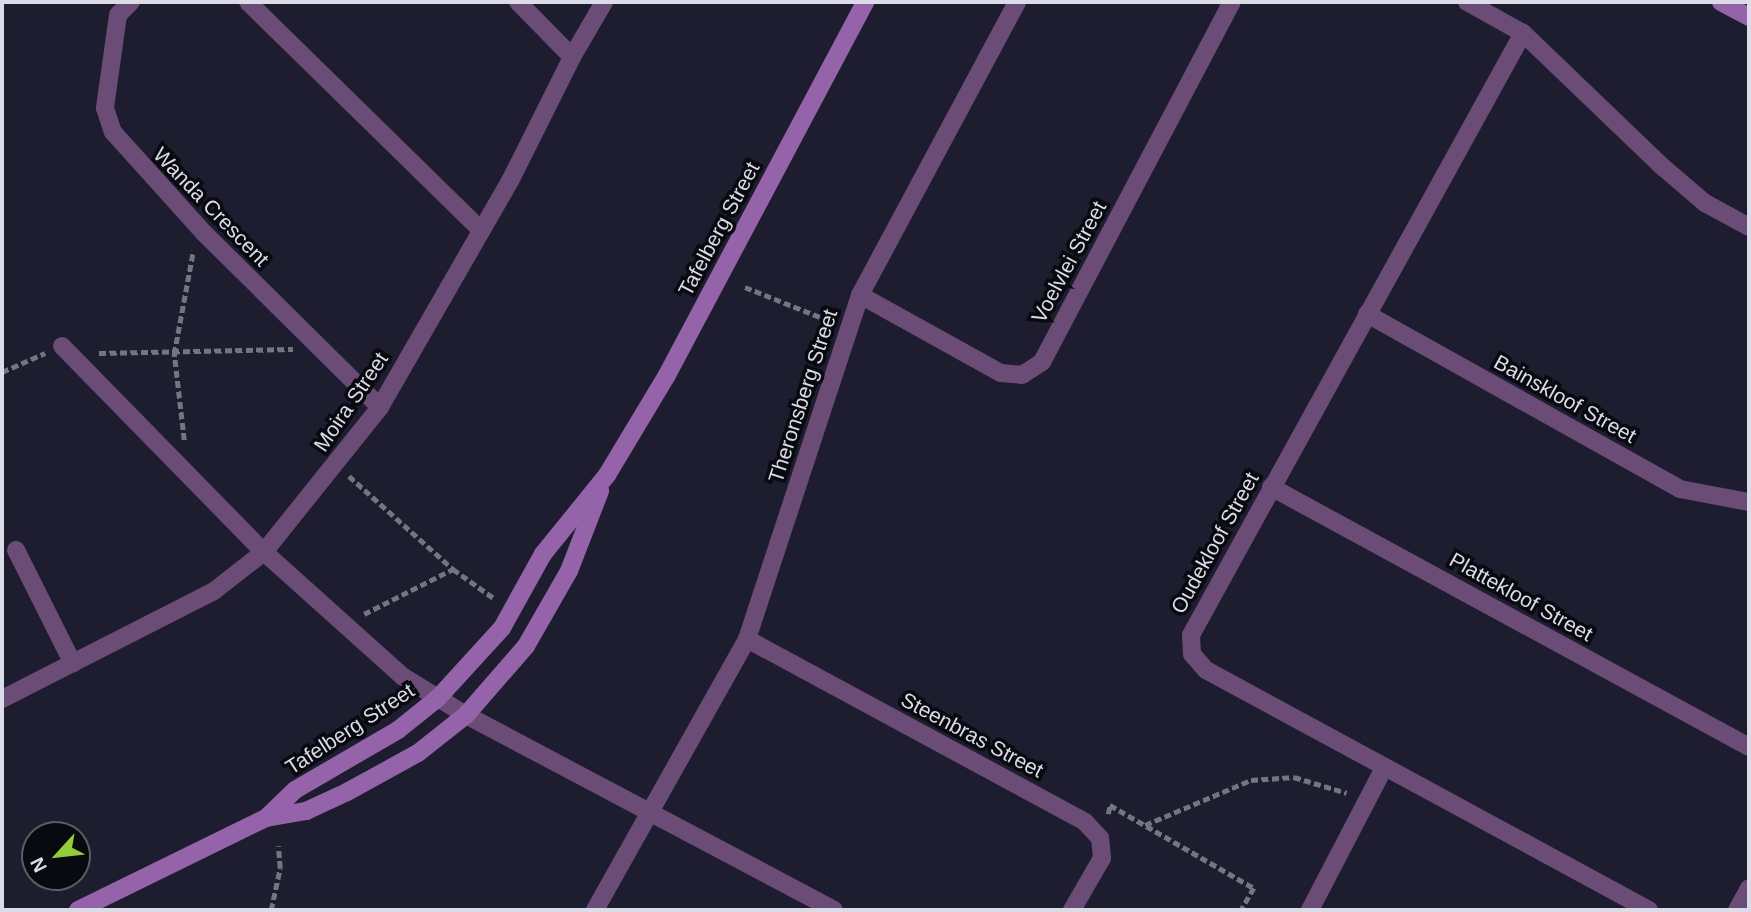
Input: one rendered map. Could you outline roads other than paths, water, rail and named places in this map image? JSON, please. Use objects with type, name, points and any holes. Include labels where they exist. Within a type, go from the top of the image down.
[{"type":"street","name":"Wanda Crescent","points":[[131,2],[118,15],[105,108],[113,132],[195,225],[380,407]]},
{"type":"street","points":[[248,2],[480,229]]},
{"type":"street","points":[[518,2],[572,57]]},
{"type":"street","name":"Moira Street","points":[[2,699],[214,591],[264,552],[380,407],[510,181],[572,57],[604,2]]},
{"type":"street","name":"Tafelberg Street","points":[[266,818],[295,790],[398,730],[438,698],[502,628],[543,554],[607,475],[673,364],[865,2]]},
{"type":"street","name":"Theronsberg Street","points":[[596,910],[747,639],[860,295],[1017,2]]},
{"type":"street","name":"Voelvlei Street","points":[[860,295],[1001,373],[1023,375],[1042,362],[1232,2]]},
{"type":"street","points":[[1467,2],[1523,33],[1684,186],[1749,228]]},
{"type":"street","points":[[1721,2],[1749,17]]},
{"type":"street","name":"Oudekloof Street","points":[[1523,33],[1191,635],[1192,654],[1206,670],[1649,910]]},
{"type":"street","name":"Bainskloof Street","points":[[1367,314],[1680,489],[1749,502]]},
{"type":"street","points":[[62,346],[264,552],[341,625],[438,698],[834,910]]},
{"type":"street","name":"Tafelberg Street","points":[[78,910],[266,818],[306,811],[347,792],[418,753],[466,715],[532,635],[569,571],[607,475]]},
{"type":"street","name":"Plattekloof Street","points":[[1271,487],[1749,747]]},
{"type":"street","points":[[16,550],[73,664]]},
{"type":"street","name":"Steenbras Street","points":[[747,639],[1085,822],[1100,838],[1102,858],[1072,910]]},
{"type":"street","points":[[1310,910],[1384,768]]},
{"type":"street","points":[[1737,910],[1749,888]]}]
